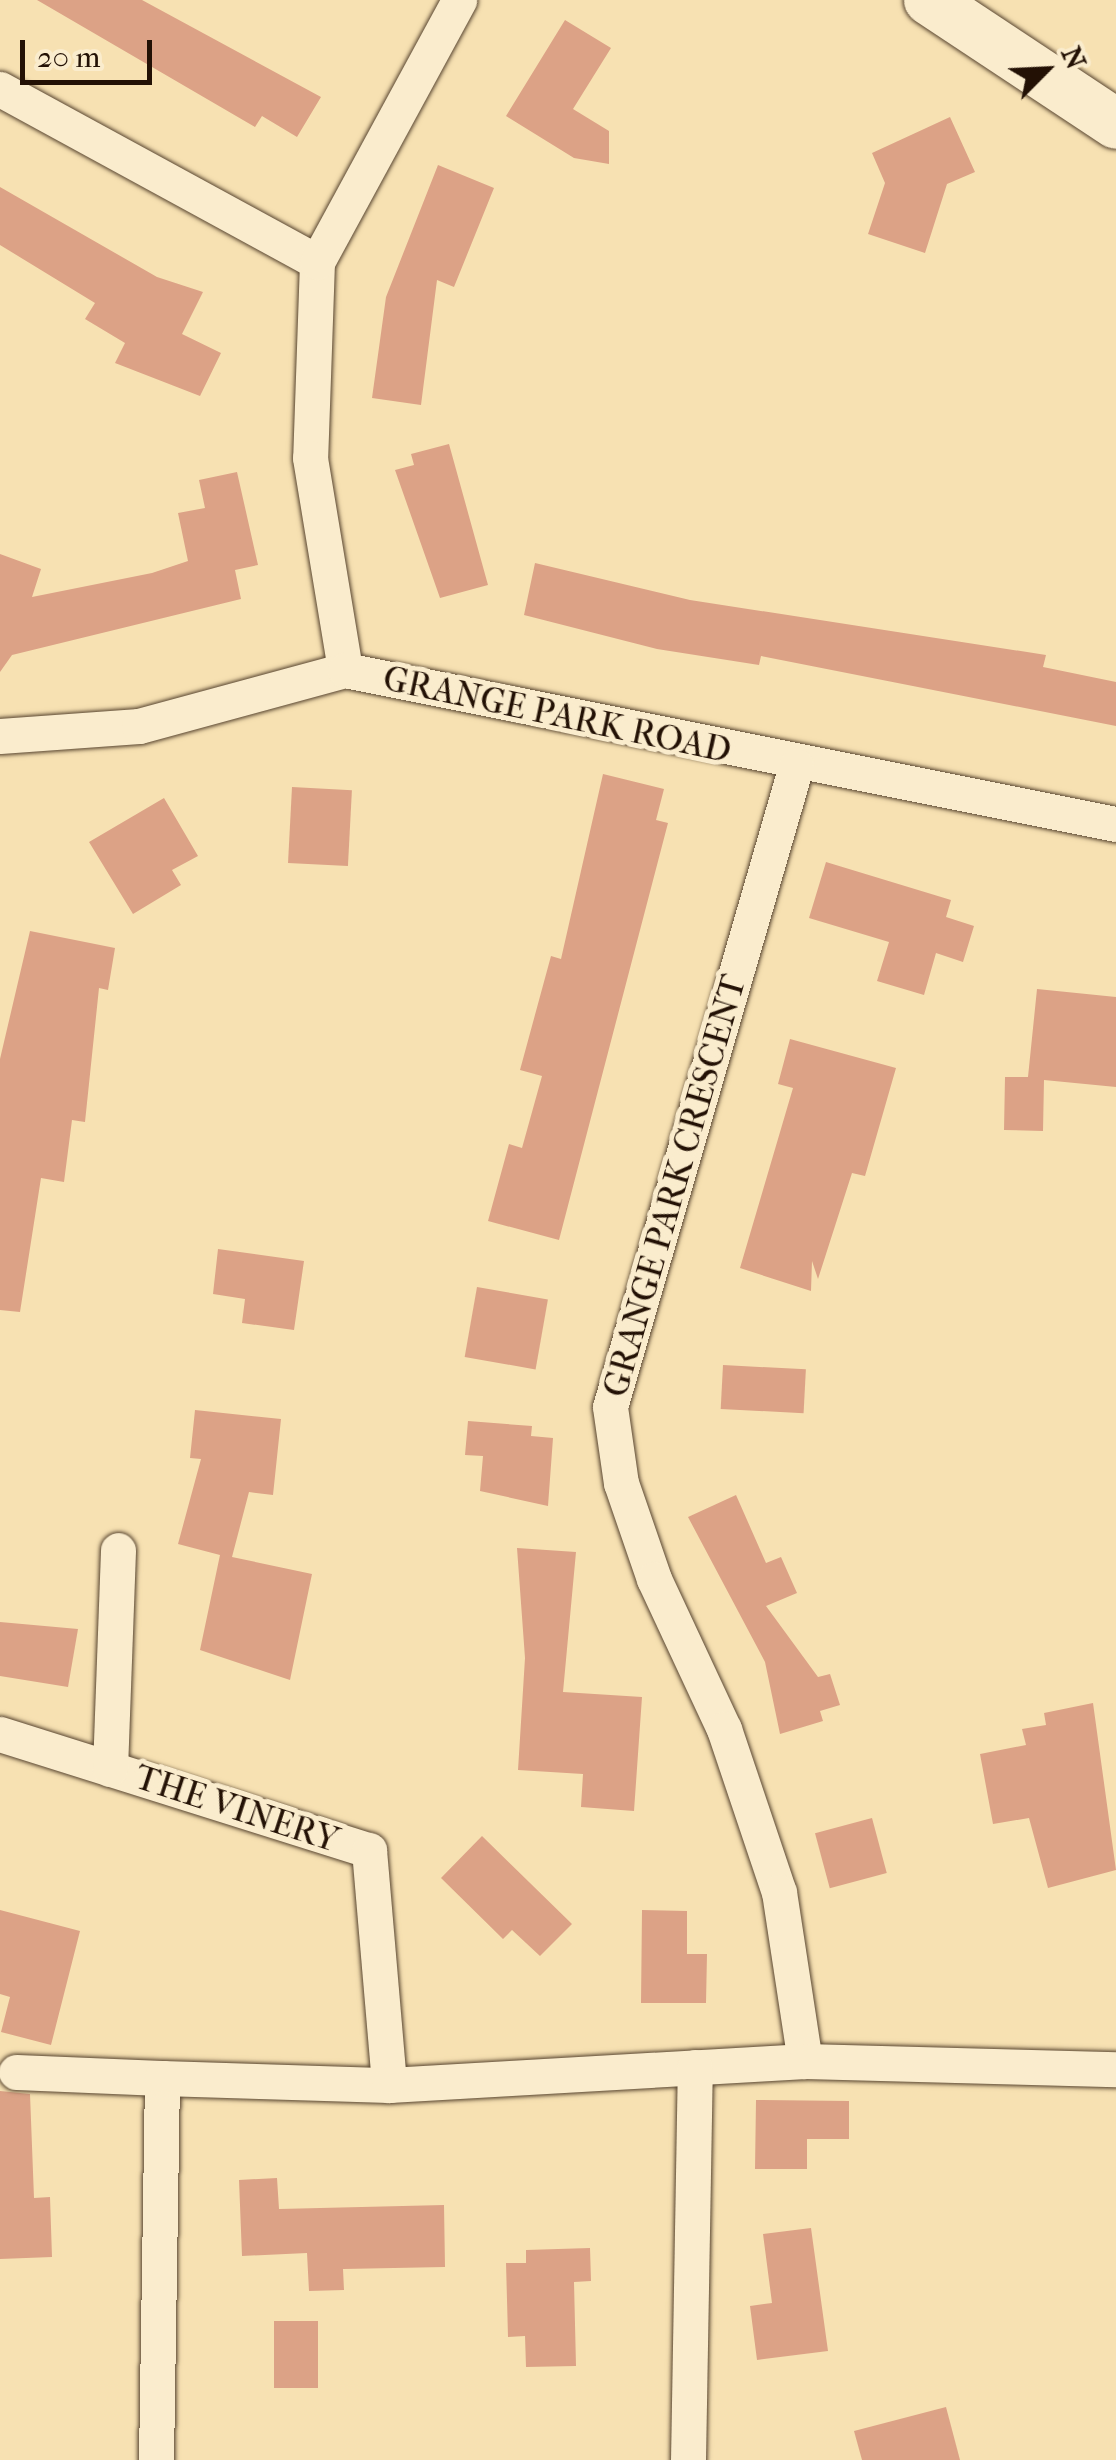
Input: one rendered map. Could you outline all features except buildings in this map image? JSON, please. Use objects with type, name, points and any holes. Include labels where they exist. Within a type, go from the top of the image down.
[{"type":"main road","points":[[929,0],[1116,124]]},
{"type":"street","points":[[345,670],[310,458],[317,262],[460,0]]},
{"type":"street","points":[[0,90],[317,262]]},
{"type":"street","name":"GRANGE PARK ROAD","points":[[0,736],[138,726],[345,670],[796,766],[1116,824]]},
{"type":"street","name":"GRANGE PARK CRESCENT","points":[[796,766],[610,1407],[621,1483],[654,1579],[724,1729],[779,1892],[805,2060]]},
{"type":"street","name":"THE VINERY","points":[[110,1768],[118,1550]]},
{"type":"street","name":"THE VINERY","points":[[0,1734],[369,1850],[389,2085]]},
{"type":"street","points":[[16,2072],[389,2085],[805,2060],[1116,2069]]},
{"type":"street","points":[[688,2460],[695,2066]]},
{"type":"street","points":[[156,2460],[162,2078]]}]
